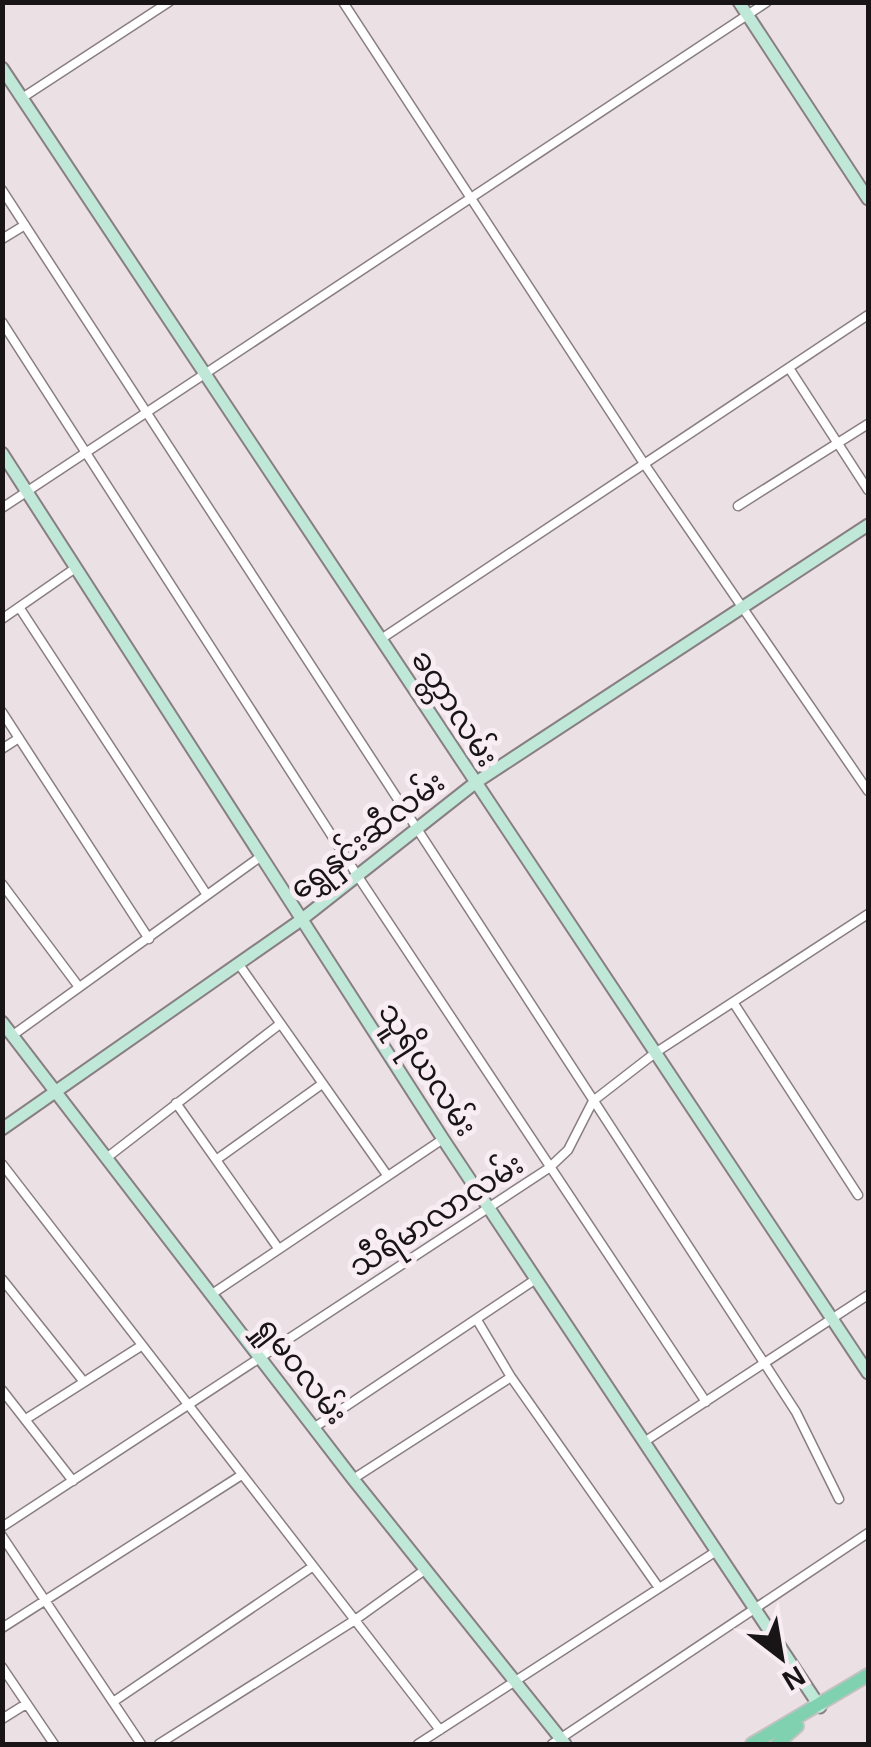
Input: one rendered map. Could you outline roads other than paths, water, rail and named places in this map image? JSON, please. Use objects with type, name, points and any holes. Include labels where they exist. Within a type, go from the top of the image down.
[{"type":"main road","points":[[752,1744],[868,1676]]},
{"type":"main road","points":[[777,1744],[819,1708]]},
{"type":"street","points":[[22,98],[169,2]]},
{"type":"street","points":[[343,2],[645,464],[868,792]]},
{"type":"street","points":[[739,2],[868,199]]},
{"type":"street","points":[[2,508],[767,2]]},
{"type":"street","name":"ခတ္တာလမ်း","points":[[2,68],[868,1374]]},
{"type":"street","points":[[2,190],[796,1412],[839,1500]]},
{"type":"street","points":[[2,239],[25,224]]},
{"type":"street","points":[[380,640],[868,316]]},
{"type":"street","points":[[2,322],[357,875],[706,1402]]},
{"type":"street","points":[[789,368],[868,490]]},
{"type":"street","points":[[738,506],[868,424]]},
{"type":"street","name":"သူရိယလမ်း","points":[[2,452],[7,469],[28,492],[300,920],[819,1708]]},
{"type":"street","name":"ရွှေနှင်းဆီလမ်း","points":[[2,1128],[300,920],[475,783],[868,524]]},
{"type":"street","points":[[2,618],[74,569]]},
{"type":"street","points":[[18,607],[208,895]]},
{"type":"street","points":[[2,712],[148,939]]},
{"type":"street","points":[[2,750],[19,738]]},
{"type":"street","points":[[12,1034],[260,856]]},
{"type":"street","points":[[2,884],[80,987]]},
{"type":"street","name":"သီရိမာလာလမ်း","points":[[2,1527],[549,1168],[568,1150],[594,1102],[654,1053],[868,914]]},
{"type":"street","points":[[238,964],[387,1174]]},
{"type":"street","points":[[734,1002],[858,1195]]},
{"type":"street","name":"ရှုမဝလမ်း","points":[[2,1022],[560,1743]]},
{"type":"street","points":[[109,1156],[280,1024]]},
{"type":"street","points":[[216,1160],[322,1084]]},
{"type":"street","points":[[176,1103],[278,1248]]},
{"type":"street","points":[[212,1294],[443,1139]]},
{"type":"street","points":[[2,1164],[186,1407],[440,1730]]},
{"type":"street","points":[[2,1278],[84,1382]]},
{"type":"street","points":[[315,1427],[537,1278]]},
{"type":"street","points":[[644,1442],[868,1295]]},
{"type":"street","points":[[477,1320],[510,1377],[659,1588]]},
{"type":"street","points":[[26,1419],[141,1346]]},
{"type":"street","points":[[353,1479],[510,1377]]},
{"type":"street","points":[[2,1390],[73,1482]]},
{"type":"street","points":[[2,1628],[240,1476]]},
{"type":"street","points":[[560,1743],[868,1534]]},
{"type":"street","points":[[2,1536],[141,1744]]},
{"type":"street","points":[[418,1744],[715,1552]]},
{"type":"street","points":[[114,1702],[312,1567]]},
{"type":"street","points":[[159,1744],[355,1620],[426,1569]]},
{"type":"street","points":[[2,1667],[54,1744]]},
{"type":"street","points":[[2,1719],[26,1704]]}]
